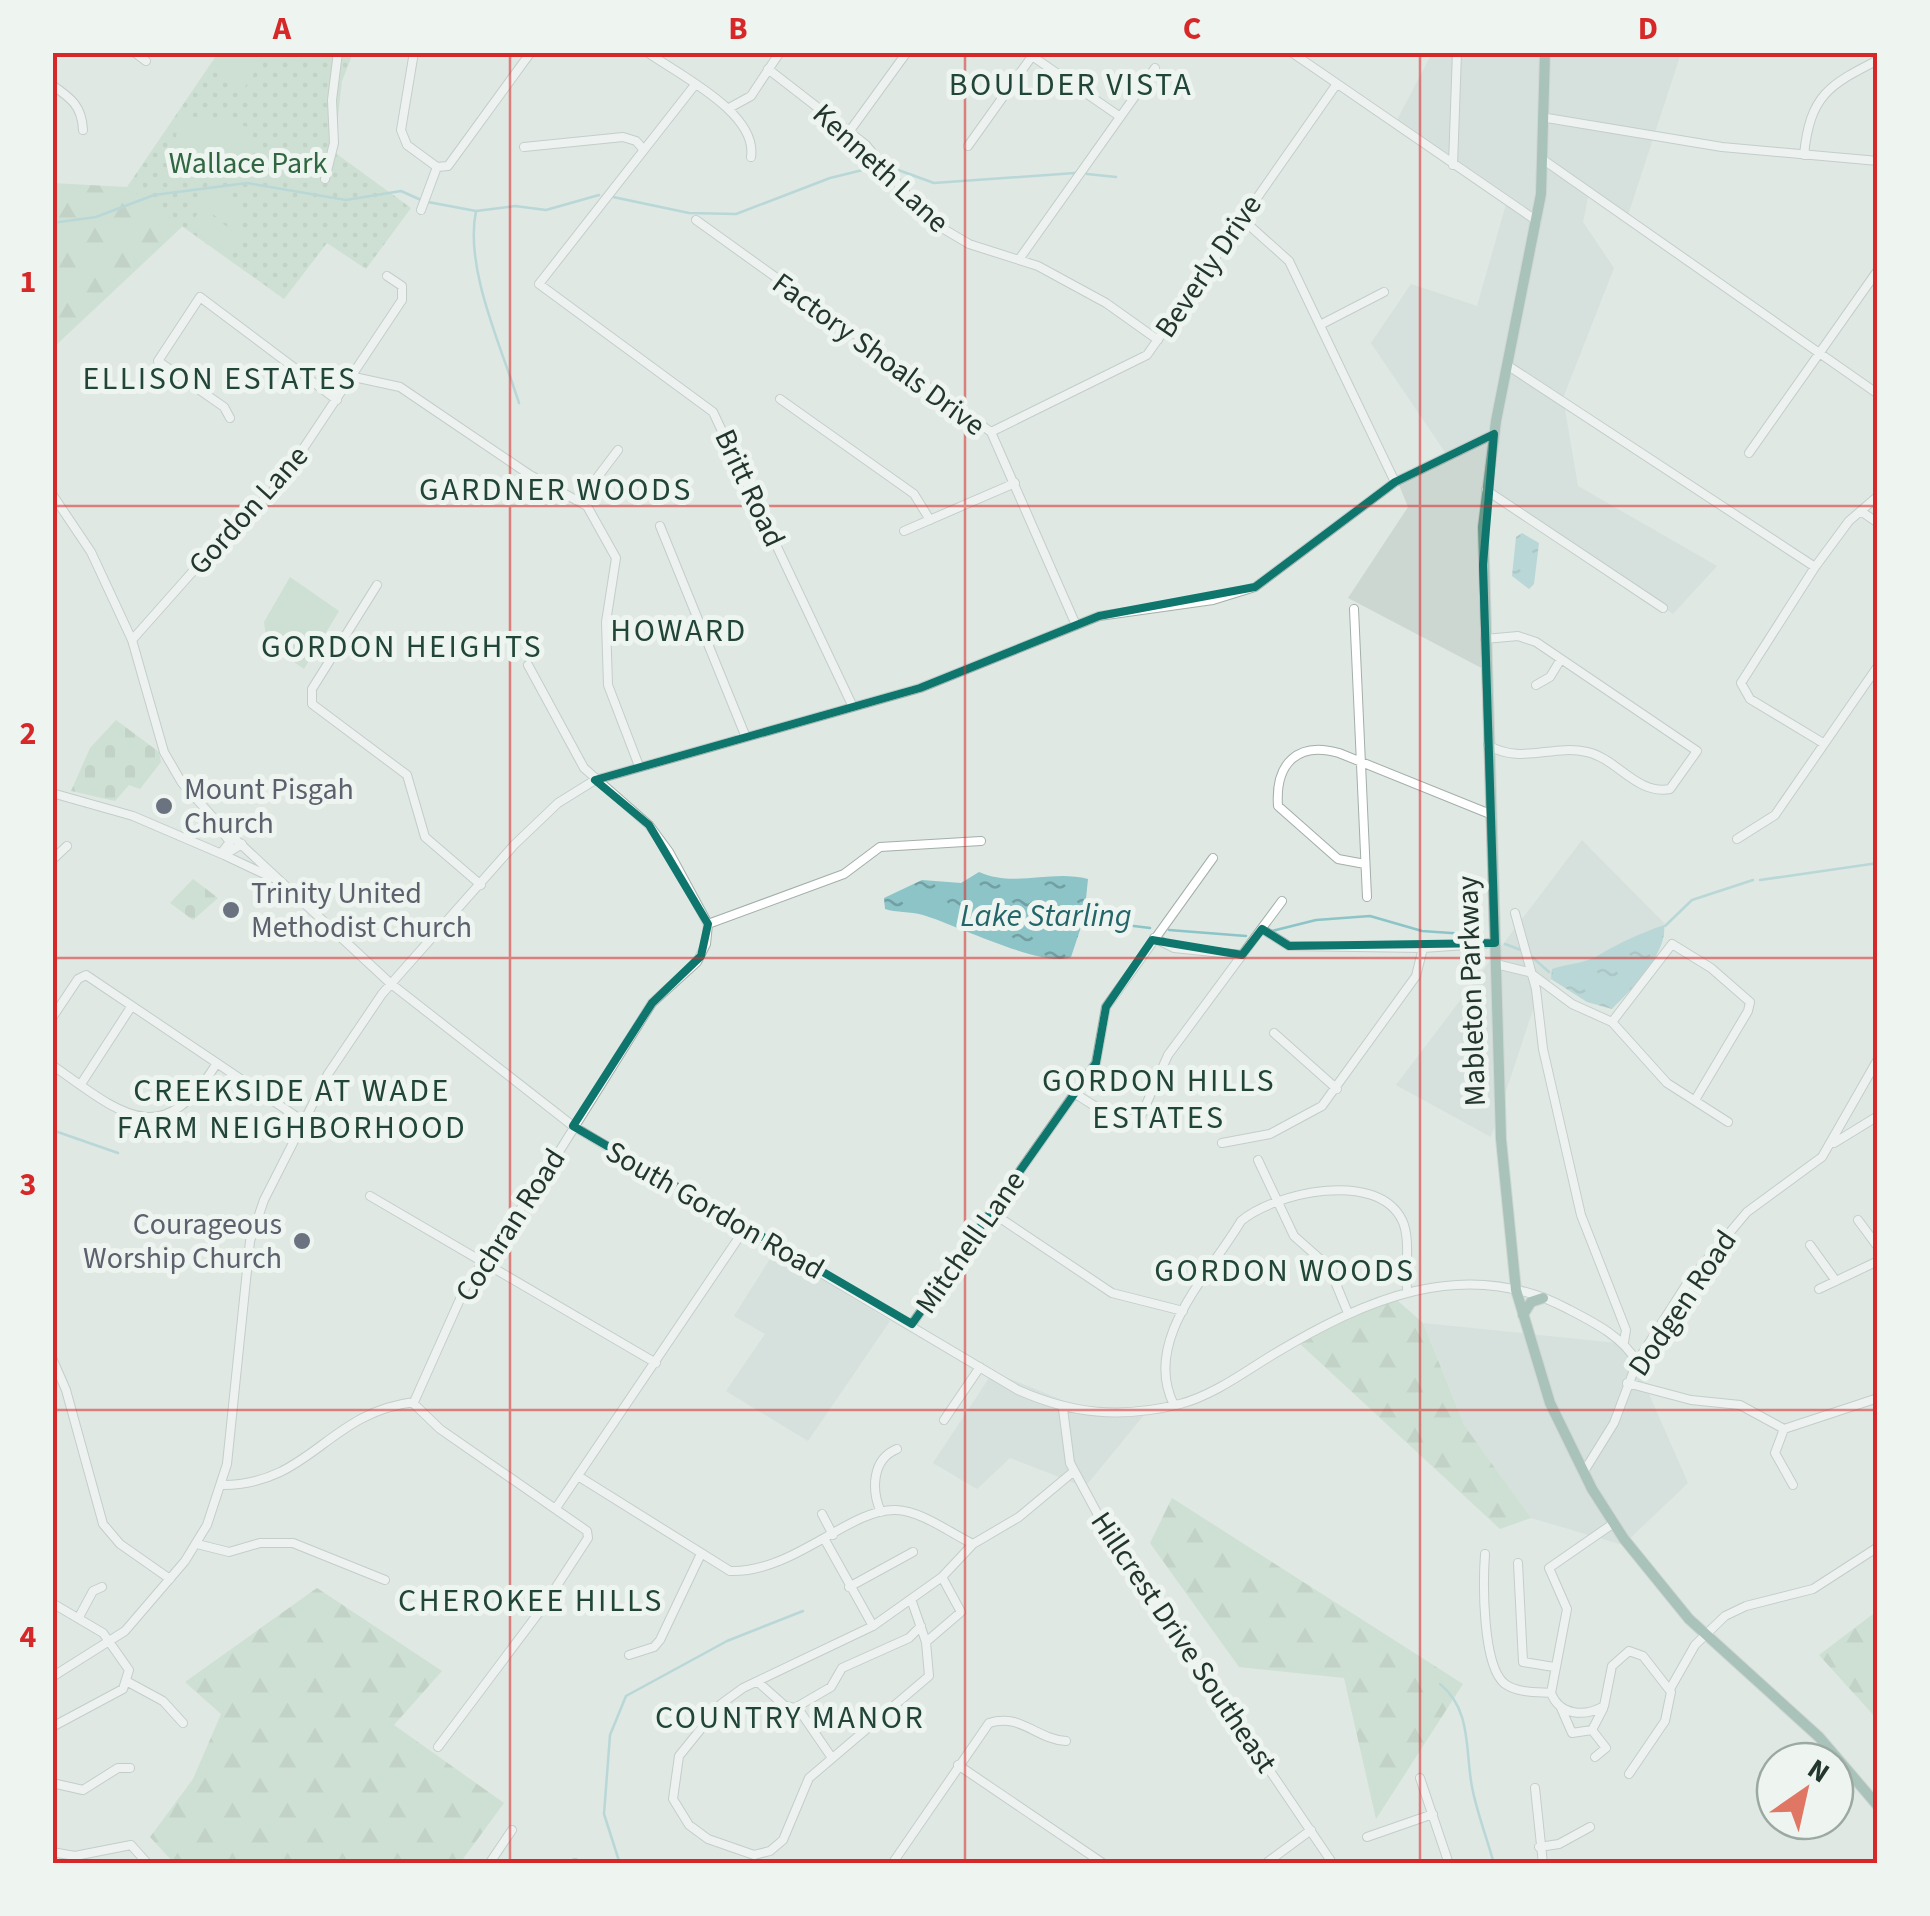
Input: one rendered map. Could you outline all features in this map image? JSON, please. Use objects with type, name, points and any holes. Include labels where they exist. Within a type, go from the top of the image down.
[{"type":"main road","name":"Mableton Parkway","points":[[1545,52],[1545,160],[1486,490],[1485,638],[1504,1200],[1516,1290],[1550,1403],[1583,1473],[1645,1569],[1704,1634],[1814,1732],[1878,1806]]},
{"type":"main road","points":[[1523,1315],[1531,1302],[1543,1298]]},
{"type":"street","points":[[134,52],[146,61]]},
{"type":"street","points":[[326,179],[334,143],[332,100],[338,52]]},
{"type":"street","points":[[414,52],[401,130],[407,145],[436,168],[448,166],[531,52]]},
{"type":"street","points":[[647,52],[732,108],[747,132],[751,157]]},
{"type":"street","points":[[732,108],[751,96],[780,52]]},
{"type":"street","points":[[850,132],[907,52]]},
{"type":"street","points":[[1291,52],[1536,222]]},
{"type":"street","points":[[1453,165],[1457,52]]},
{"type":"street","points":[[968,146],[1034,54],[1120,116]]},
{"type":"street","points":[[1804,155],[1808,124],[1832,83],[1878,60]]},
{"type":"street","points":[[1020,258],[1155,68]]},
{"type":"street","name":"Kenneth Lane","points":[[768,70],[881,159],[913,202],[942,228],[969,244],[1020,258],[1106,302],[1158,340]]},
{"type":"street","points":[[52,85],[75,102],[82,113],[84,130]]},
{"type":"street","name":"Beverly Drive","points":[[990,432],[1148,354],[1336,85]]},
{"type":"street","points":[[524,147],[623,137],[636,141],[644,150],[694,86]]},
{"type":"street","points":[[1546,118],[1722,147],[1878,161]]},
{"type":"street","name":"Britt Road","points":[[644,150],[539,284],[714,412],[853,707]]},
{"type":"street","points":[[1545,160],[1878,394]]},
{"type":"street","points":[[421,210],[436,168]]},
{"type":"street","points":[[1241,218],[1284,253],[1395,482]]},
{"type":"street","name":"Factory Shoals Drive","points":[[696,220],[990,432],[1076,625]]},
{"type":"street","points":[[1749,452],[1878,270]]},
{"type":"street","name":"Gordon Lane","points":[[132,640],[210,552],[279,485],[354,377],[405,291],[388,276]]},
{"type":"street","points":[[1320,325],[1384,292]]},
{"type":"street","points":[[230,418],[224,407],[158,361],[200,297],[337,400]]},
{"type":"street","points":[[1507,365],[1815,567]]},
{"type":"street","points":[[354,377],[400,386],[530,476],[581,500],[616,558],[606,622],[608,685],[640,766]]},
{"type":"street","points":[[780,398],[914,494],[930,520]]},
{"type":"street","points":[[52,1678],[112,1642],[197,1544],[223,1485],[250,1241],[264,1200],[350,1038],[390,983],[528,829],[558,803],[595,780],[923,687],[1076,625],[1126,610],[1213,600],[1255,588],[1395,482],[1494,434]]},
{"type":"street","points":[[581,500],[618,450]]},
{"type":"street","points":[[904,531],[1016,483]]},
{"type":"street","points":[[1486,490],[1663,608]]},
{"type":"street","name":"South Gordon Road","points":[[52,494],[91,552],[132,640],[164,752],[182,784],[219,824],[390,983],[573,1126],[912,1324],[980,1368],[1063,1409],[1130,1414],[1174,1405],[1216,1389],[1348,1312],[1407,1289],[1516,1290],[1543,1298],[1624,1342]]},
{"type":"street","points":[[1822,743],[1750,699],[1741,684],[1815,567],[1849,521],[1878,496]]},
{"type":"street","points":[[1862,512],[1878,523]]},
{"type":"street","points":[[660,526],[745,736]]},
{"type":"street","points":[[377,585],[312,690],[312,704],[407,775],[425,837],[480,885]]},
{"type":"street","points":[[1354,609],[1367,898]]},
{"type":"street","points":[[1485,638],[1530,639],[1696,751],[1670,789],[1650,790],[1591,752],[1512,755],[1488,745]]},
{"type":"street","points":[[1536,685],[1550,676],[1561,660]]},
{"type":"street","points":[[528,665],[595,780],[649,825],[708,924],[844,874],[880,847],[981,841]]},
{"type":"street","points":[[1736,839],[1774,815],[1878,666]]},
{"type":"street","points":[[1365,864],[1347,863],[1330,854],[1302,824],[1283,813],[1278,799],[1284,770],[1304,749],[1317,747],[1359,760],[1490,814]]},
{"type":"street","points":[[54,795],[133,816],[288,886]]},
{"type":"street","points":[[217,852],[230,848],[219,824]]},
{"type":"street","points":[[217,852],[228,855],[242,844]]},
{"type":"street","points":[[52,860],[67,846]]},
{"type":"street","name":"Mitchell Lane","points":[[912,1324],[1096,1063],[1106,1007],[1213,858]]},
{"type":"street","points":[[1074,1093],[1120,1122],[1141,1116],[1168,1055],[1282,901]]},
{"type":"street","points":[[1515,913],[1536,989],[1543,1048],[1582,1215],[1626,1330],[1624,1342],[1637,1362]]},
{"type":"street","name":"Cochran Road","points":[[412,1403],[457,1304],[483,1260],[547,1171],[652,1003],[701,956],[708,924]]},
{"type":"street","points":[[1262,929],[1289,946],[1423,948],[1495,944]]},
{"type":"street","points":[[1154,938],[1174,948],[1242,955]]},
{"type":"street","points":[[1612,1022],[1672,944],[1740,990],[1750,1002],[1748,1011],[1695,1100]]},
{"type":"street","points":[[1222,1143],[1270,1134],[1301,1121],[1322,1106],[1416,976],[1423,948]]},
{"type":"street","points":[[1496,964],[1529,972],[1572,1004],[1612,1022],[1667,1083],[1728,1122]]},
{"type":"street","points":[[52,1018],[78,979],[86,975],[215,1066],[303,1121]]},
{"type":"street","points":[[81,1084],[132,1007]]},
{"type":"street","points":[[1274,1033],[1336,1089]]},
{"type":"street","name":"Dodgen Road","points":[[1583,1473],[1614,1422],[1637,1362],[1688,1282],[1756,1204],[1804,1173],[1831,1145],[1878,1059]]},
{"type":"street","points":[[52,1065],[128,1115],[144,1120],[192,1101],[215,1066]]},
{"type":"street","points":[[1831,1145],[1878,1119]]},
{"type":"street","points":[[1258,1160],[1282,1202],[1294,1236],[1329,1267],[1348,1312]]},
{"type":"street","points":[[1174,1405],[1164,1369],[1184,1311],[1240,1222],[1282,1202],[1330,1190],[1373,1195],[1386,1203],[1404,1224],[1407,1289]]},
{"type":"street","points":[[370,1196],[656,1363]]},
{"type":"street","points":[[991,1212],[1112,1293],[1184,1311]]},
{"type":"street","points":[[1858,1220],[1878,1248]]},
{"type":"street","points":[[556,1508],[746,1228]]},
{"type":"street","points":[[1810,1245],[1836,1281]]},
{"type":"street","points":[[1819,1289],[1878,1261]]},
{"type":"street","points":[[52,1358],[66,1390],[103,1524],[120,1544],[170,1579]]},
{"type":"street","points":[[944,1420],[980,1368]]},
{"type":"street","points":[[1627,1383],[1691,1400],[1740,1405],[1784,1428],[1878,1398]]},
{"type":"street","points":[[223,1485],[251,1484],[283,1474],[342,1427],[374,1412],[412,1403],[440,1429],[587,1531],[588,1538],[543,1607],[438,1747]]},
{"type":"street","name":"Hillcrest Drive Southeast","points":[[1063,1409],[1066,1450],[1074,1472],[1128,1564],[1333,1864]]},
{"type":"street","points":[[1784,1428],[1775,1453],[1793,1484]]},
{"type":"street","points":[[881,1512],[874,1482],[881,1460],[897,1449]]},
{"type":"street","points":[[911,1600],[926,1642],[929,1676],[832,1758],[800,1791],[783,1840],[770,1851],[754,1855],[728,1849],[689,1825],[673,1798],[679,1756],[721,1704],[872,1626],[942,1577],[973,1544],[1019,1516],[1074,1472]]},
{"type":"street","points":[[578,1476],[715,1566],[744,1572],[778,1563],[881,1512],[899,1510],[919,1516],[973,1544]]},
{"type":"street","points":[[822,1514],[850,1587],[872,1626]]},
{"type":"street","points":[[1592,1730],[1572,1732],[1551,1692],[1567,1609],[1549,1568],[1614,1524]]},
{"type":"street","points":[[197,1544],[230,1552],[260,1542],[292,1543],[385,1580]]},
{"type":"street","points":[[1628,1774],[1666,1720],[1670,1690],[1704,1634],[1738,1608],[1784,1600],[1827,1582],[1878,1547]]},
{"type":"street","points":[[850,1587],[914,1552]]},
{"type":"street","points":[[1485,1554],[1487,1629],[1497,1675],[1514,1689],[1551,1692]]},
{"type":"street","points":[[629,1654],[660,1640],[700,1556]]},
{"type":"street","points":[[1518,1563],[1523,1662],[1554,1668]]},
{"type":"street","points":[[926,1642],[961,1612],[942,1577]]},
{"type":"street","points":[[79,1616],[93,1591],[102,1587]]},
{"type":"street","points":[[52,1603],[79,1616],[112,1642],[128,1664],[128,1682],[112,1697],[52,1727]]},
{"type":"street","points":[[758,1682],[786,1706],[797,1707],[831,1687],[842,1668],[909,1638],[922,1626]]},
{"type":"street","points":[[1592,1730],[1604,1706],[1612,1666],[1629,1651],[1643,1656],[1670,1690]]},
{"type":"street","points":[[128,1682],[163,1700],[183,1723]]},
{"type":"street","points":[[1562,1708],[1577,1713],[1604,1706]]},
{"type":"street","points":[[797,1707],[832,1758]]},
{"type":"street","points":[[892,1864],[988,1723],[1003,1718],[1021,1721],[1052,1740],[1066,1741]]},
{"type":"street","points":[[1592,1730],[1606,1748]]},
{"type":"street","points":[[1596,1757],[1615,1740]]},
{"type":"street","points":[[958,1765],[1104,1864]]},
{"type":"street","points":[[52,1783],[84,1790],[118,1768],[130,1768]]},
{"type":"street","points":[[1420,1778],[1449,1864]]},
{"type":"street","points":[[1535,1788],[1543,1864]]},
{"type":"street","points":[[1367,1838],[1434,1814]]},
{"type":"street","points":[[1540,1847],[1559,1844],[1590,1827]]},
{"type":"street","points":[[488,1864],[512,1830]]},
{"type":"street","points":[[1264,1864],[1311,1830]]},
{"type":"street","points":[[52,1852],[75,1856],[131,1845],[148,1864]]},
{"type":"highlighted area","points":[[1494,434],[1483,565],[1495,943],[1289,946],[1262,929],[1242,955],[1152,940],[1106,1007],[1096,1063],[912,1324],[573,1126],[652,1003],[701,956],[708,924],[649,825],[595,780],[920,688],[1099,616],[1255,587],[1395,482]]},
{"type":"shaded area","points":[[1432,53],[1681,53],[1628,215],[1590,187],[1583,222],[1614,268],[1563,398],[1578,486],[1717,566],[1673,614],[1488,487],[1491,673],[1348,598],[1408,507],[1399,485],[1447,455],[1371,343],[1411,284],[1477,306],[1507,201],[1396,122]]},
{"type":"shaded area","points":[[1582,840],[1665,924],[1541,985],[1491,1137],[1396,1085]]},
{"type":"shaded area","points":[[775,1251],[890,1321],[808,1441],[726,1391],[765,1334],[734,1316]]},
{"type":"shaded area","points":[[1423,1323],[1627,1344],[1688,1483],[1623,1545],[1531,1518],[1464,1425]]},
{"type":"shaded area","points":[[993,1372],[1084,1409],[1148,1410],[1085,1487],[1010,1458],[977,1489],[933,1463]]},
{"type":"green space","points":[[219,52],[267,53],[243,90],[210,66]]},
{"type":"green space","name":"Wallace Park","points":[[218,53],[353,53],[342,81],[334,152],[411,208],[366,269],[327,243],[284,299],[127,187]]},
{"type":"green space","points":[[180,114],[254,128],[249,162],[174,148]]},
{"type":"green space","points":[[52,183],[127,187],[184,225],[54,347]]},
{"type":"green space","points":[[211,189],[243,210],[232,227],[200,206]]},
{"type":"green space","points":[[201,209],[242,237],[230,257],[188,227]]},
{"type":"green space","points":[[290,577],[339,611],[304,669],[267,643],[264,622]]},
{"type":"green space","points":[[116,720],[159,752],[161,762],[140,789],[129,785],[115,801],[71,791],[90,748]]},
{"type":"green space","points":[[193,879],[218,898],[193,920],[170,903]]},
{"type":"green space","points":[[1390,1294],[1423,1323],[1464,1425],[1531,1518],[1500,1529],[1298,1342]]},
{"type":"green space","points":[[1172,1498],[1463,1684],[1376,1819],[1344,1678],[1239,1667],[1150,1543]]},
{"type":"green space","points":[[317,1588],[442,1671],[394,1725],[504,1803],[460,1863],[174,1863],[150,1837],[193,1779],[221,1714],[185,1682]]},
{"type":"green space","points":[[1877,1611],[1877,1719],[1819,1655]]},
{"type":"water","points":[[1522,533],[1539,543],[1534,584],[1529,589],[1512,576],[1516,537]]},
{"type":"water","name":"Lake Starling","points":[[979,872],[1020,879],[1088,879],[1084,918],[1071,957],[1041,957],[923,915],[885,909],[884,898],[922,880],[961,883]]},
{"type":"water","points":[[1664,925],[1664,936],[1654,959],[1612,1009],[1587,1002],[1551,979],[1552,969],[1594,958]]},
{"type":"waterway","points":[[613,197],[689,213],[736,214],[830,178],[879,166]]},
{"type":"waterway","points":[[890,167],[934,183],[1075,173]]},
{"type":"waterway","points":[[1087,174],[1116,177]]},
{"type":"waterway","points":[[52,223],[96,217],[154,195],[247,183],[346,200],[401,191],[421,200]]},
{"type":"waterway","points":[[428,202],[476,211],[515,206],[546,210],[599,195]]},
{"type":"waterway","points":[[476,211],[475,257],[480,282],[519,403]]},
{"type":"waterway","points":[[1760,880],[1878,863]]},
{"type":"waterway","points":[[1665,926],[1692,900],[1753,880]]},
{"type":"waterway","points":[[1272,931],[1316,920],[1370,916],[1422,931],[1480,935]]},
{"type":"waterway","points":[[1085,920],[1150,928]]},
{"type":"waterway","points":[[1169,930],[1246,936]]},
{"type":"waterway","points":[[1505,944],[1521,950]]},
{"type":"waterway","points":[[1532,957],[1549,972]]},
{"type":"waterway","points":[[52,1130],[118,1153]]},
{"type":"waterway","points":[[620,1864],[604,1814],[610,1735],[626,1696],[727,1641],[803,1611]]},
{"type":"waterway","points":[[1440,1684],[1458,1706],[1462,1718],[1474,1797],[1494,1864]]},
{"type":"place","name":"Mount Pisgah Church","points":[[164,806]]},
{"type":"place","name":"Trinity United Methodist Church","points":[[231,910]]},
{"type":"place","name":"Courageous Worship Church","points":[[302,1241]]},
{"type":"district","name":"BOULDER VISTA","points":[[1071,84]]},
{"type":"district","name":"ELLISON ESTATES","points":[[220,378]]},
{"type":"district","name":"GARDNER WOODS","points":[[556,489]]},
{"type":"district","name":"HOWARD","points":[[679,630]]},
{"type":"district","name":"GORDON HEIGHTS","points":[[402,646]]},
{"type":"district","name":"GORDON HILLS ESTATES","points":[[1159,1098]]},
{"type":"district","name":"CREEKSIDE AT WADE FARM NEIGHBORHOOD","points":[[292,1108]]},
{"type":"district","name":"GORDON WOODS","points":[[1285,1270]]},
{"type":"district","name":"CHEROKEE HILLS","points":[[531,1600]]},
{"type":"district","name":"COUNTRY MANOR","points":[[790,1717]]}]
